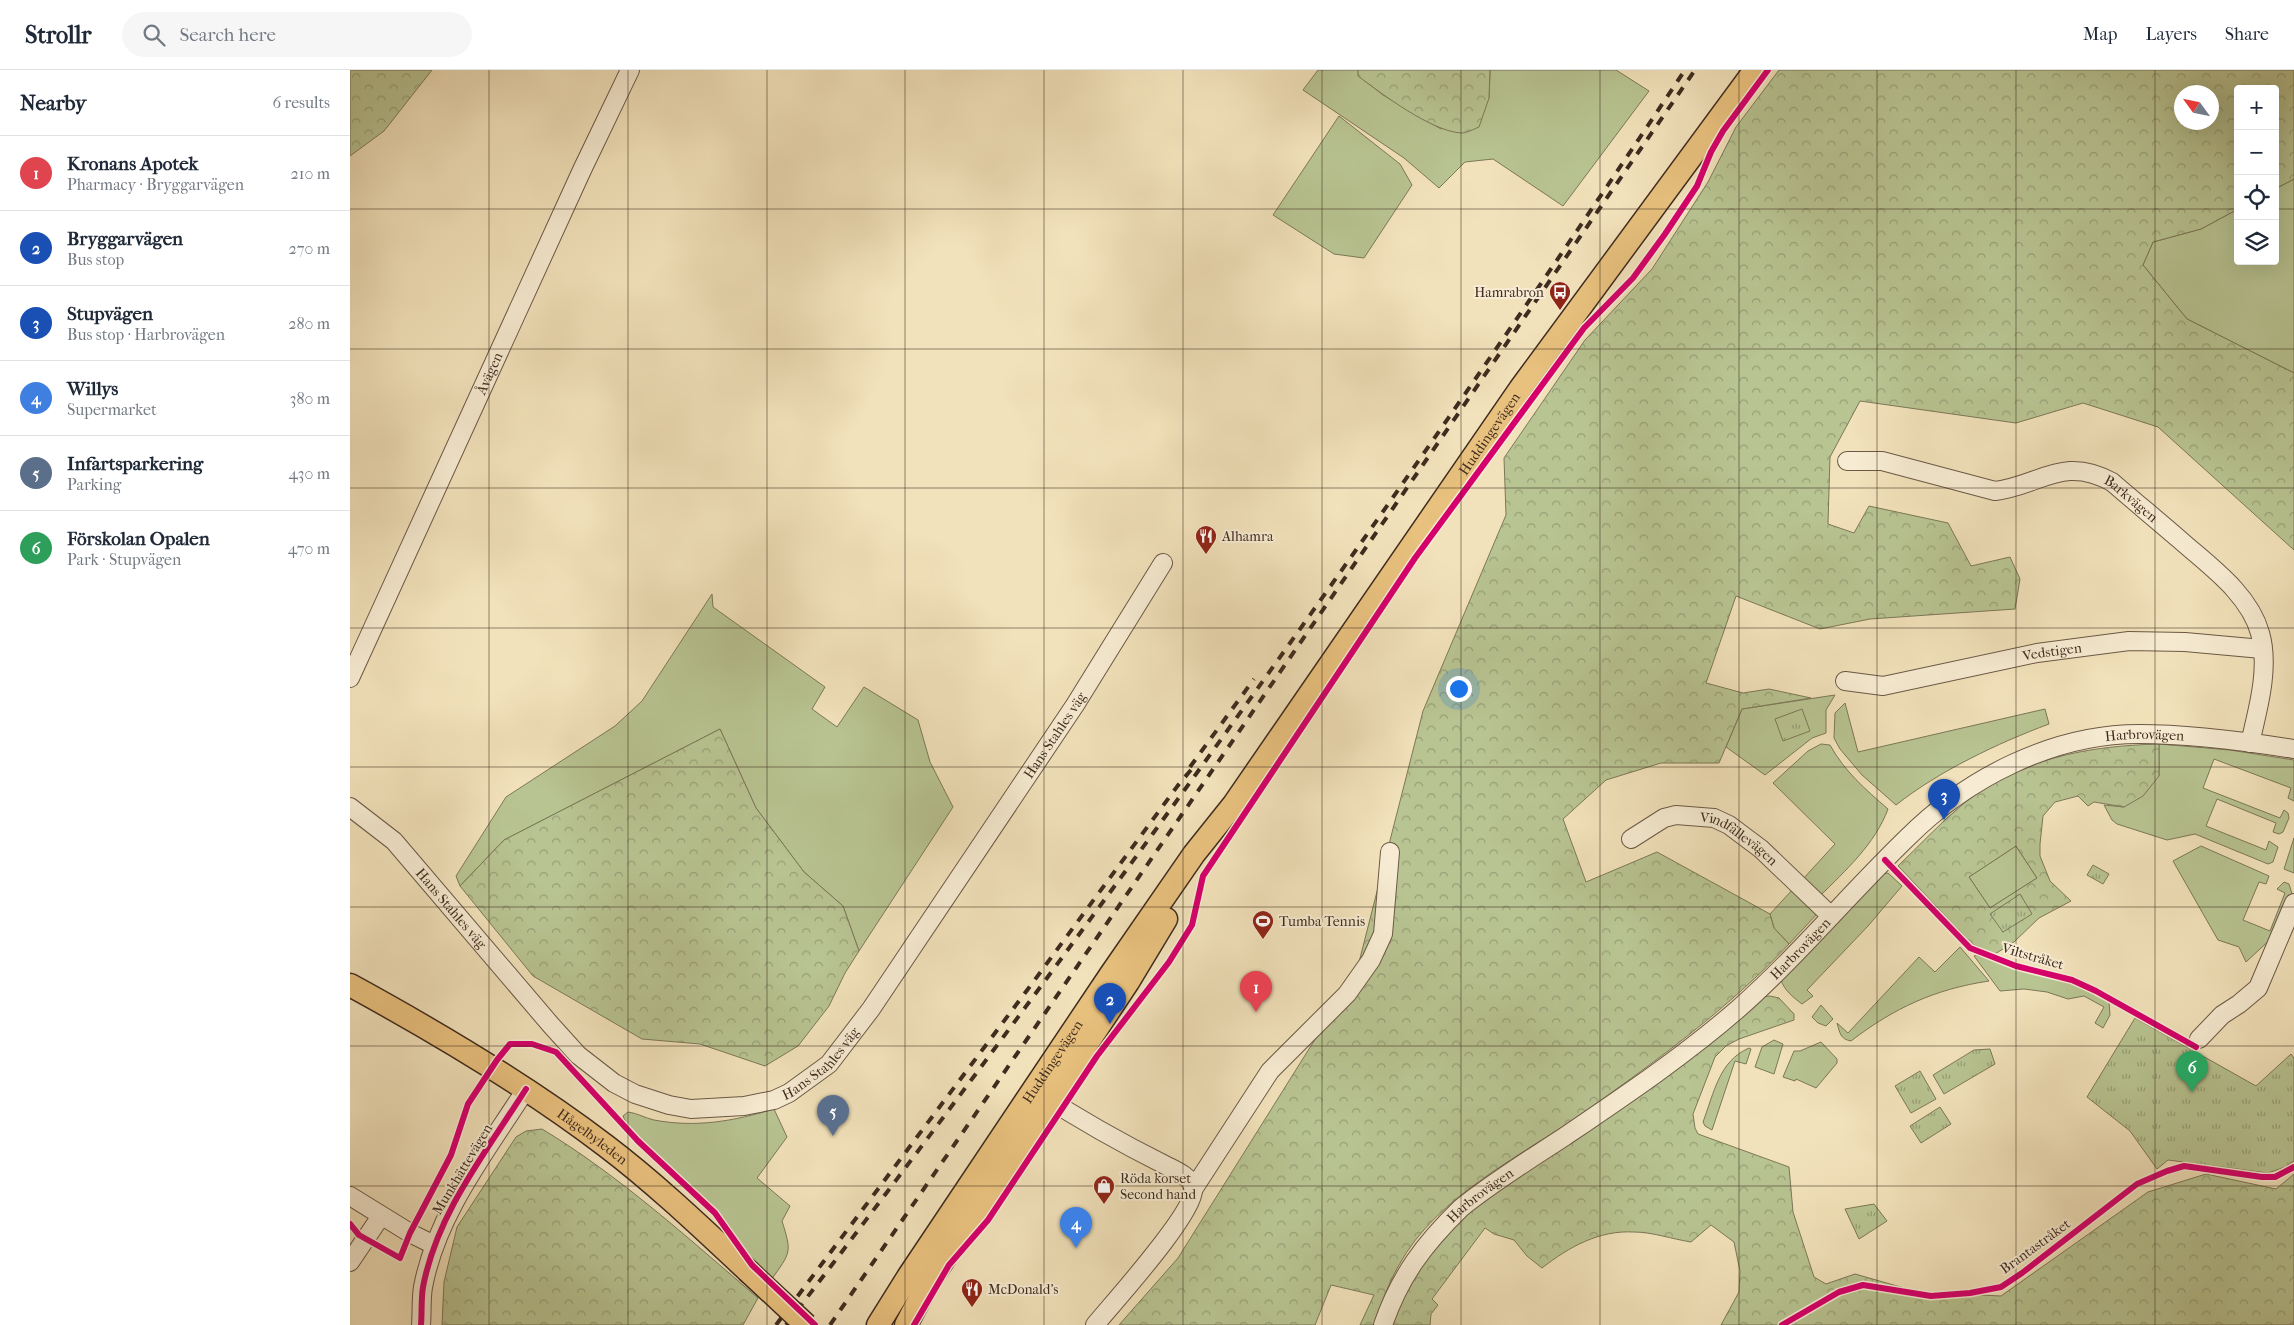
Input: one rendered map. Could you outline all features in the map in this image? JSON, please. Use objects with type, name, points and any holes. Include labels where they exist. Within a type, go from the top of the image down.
[{"type":"main road","name":"Huddingevägen","points":[[878,1325],[1042,1095],[1128,982],[1234,804],[1520,389],[1755,70]]},
{"type":"main road","name":"Hågelbyleden","points":[[350,986],[394,1010],[522,1096],[806,1325]]},
{"type":"main road","name":"Hågelbyleden","points":[[350,1002],[522,1096]]},
{"type":"main road","name":"Huddingevägen","points":[[906,1325],[928,1283],[1042,1095]]},
{"type":"main road","name":"Hågelbyleden","points":[[745,1274],[794,1325]]},
{"type":"street","name":"Åvägen","points":[[350,678],[582,170],[630,70]]},
{"type":"street","name":"Barkvägen","points":[[1847,461],[1882,461],[1994,491],[2010,489],[2058,471],[2080,470],[2100,475],[2112,482],[2216,572],[2240,596],[2253,617],[2260,633],[2262,649],[2260,696],[2250,742]]},
{"type":"street","name":"Hans Stahles väg","points":[[350,807],[394,841],[578,1055],[614,1083],[635,1094],[669,1106],[691,1109],[744,1106],[774,1100],[789,1093],[829,1064],[872,1009],[1075,705],[1164,564]]},
{"type":"street","name":"Vedstigen","points":[[1845,681],[1883,686],[2037,653],[2129,641],[2185,642],[2262,649]]},
{"type":"street","name":"Harbrovägen","points":[[1383,1325],[1391,1301],[1411,1265],[1438,1230],[1460,1208],[1702,1039],[1768,981],[1907,837],[1942,807],[1998,770],[2024,759],[2087,740],[2138,734],[2250,742],[2294,749]]},
{"type":"street","name":"Vindfällevägen","points":[[1630,839],[1664,818],[1676,815],[1714,818],[1729,825],[1761,849],[1831,916]]},
{"type":"street","points":[[1095,1325],[1170,1234],[1191,1198],[1194,1188],[1270,1072],[1347,994],[1371,960],[1383,934],[1390,852]]},
{"type":"street","points":[[2199,1039],[2222,1015],[2258,988],[2294,902]]},
{"type":"street","points":[[1042,1095],[1101,1132],[1177,1171],[1191,1182],[1194,1188]]},
{"type":"street","name":"Munkhättevägen","points":[[421,1325],[423,1288],[434,1245],[450,1208],[522,1096]]},
{"type":"street","points":[[350,1196],[381,1216],[434,1245]]},
{"type":"street","points":[[350,1262],[381,1216]]},
{"type":"green space","points":[[350,70],[432,70],[384,131],[350,156]]},
{"type":"green space","points":[[1318,70],[1358,70],[1359,76],[1383,95],[1441,129],[1489,98],[1490,70],[1616,70],[1649,91],[1563,206],[1493,159],[1465,162],[1439,188],[1404,158],[1303,90]]},
{"type":"green space","points":[[1358,70],[1490,70],[1489,98],[1479,127],[1463,133],[1449,131],[1422,119],[1393,101],[1358,76]]},
{"type":"green space","points":[[1779,70],[2294,70],[2294,179],[2279,187],[2279,85],[2234,85],[2234,211],[2201,229],[2153,242],[2143,265],[2187,319],[2294,373],[2294,550],[2158,427],[2083,403],[2016,423],[1860,401],[1830,457],[1828,524],[1854,533],[1869,506],[1948,523],[1971,566],[2010,557],[2020,579],[2015,609],[1870,619],[1820,629],[1736,596],[1706,683],[1743,693],[1769,689],[1811,698],[1742,709],[1719,763],[1661,763],[1606,780],[1563,819],[1586,882],[1657,852],[1770,914],[1774,928],[1789,944],[1742,990],[1667,1052],[1587,1110],[1484,1178],[1436,1218],[1415,1240],[1399,1265],[1388,1287],[1374,1325],[1360,1325],[1374,1295],[1331,1285],[1315,1325],[1119,1325],[1178,1258],[1356,974],[1423,711],[1506,515],[1504,458],[1585,340],[1652,269],[1708,182],[1736,127]]},
{"type":"green space","points":[[1339,116],[1400,164],[1412,185],[1364,258],[1334,254],[1273,215]]},
{"type":"green space","points":[[2294,179],[2294,373],[2187,319],[2143,265],[2153,242],[2201,229],[2234,211],[2234,265],[2279,265],[2279,187]]},
{"type":"green space","points":[[712,594],[713,607],[825,687],[812,709],[837,727],[864,687],[918,720],[930,762],[953,807],[859,951],[843,906],[804,872],[756,808],[720,729],[504,840],[460,886],[456,876],[506,797],[615,726],[642,701]]},
{"type":"green space","points":[[1835,695],[1826,710],[1826,733],[1812,738],[1765,775],[1726,747],[1742,709]]},
{"type":"green space","points":[[1845,703],[1858,752],[2045,709],[2049,724],[2010,740],[1950,769],[1896,805],[1862,775],[1840,749],[1834,738],[1835,713]]},
{"type":"green space","points":[[1802,709],[1810,731],[1783,741],[1775,719]]},
{"type":"green space","points":[[720,729],[756,808],[804,872],[843,906],[859,951],[845,973],[829,1006],[798,1046],[765,1066],[700,1044],[642,1039],[533,976],[460,886],[504,840]]},
{"type":"green space","points":[[1821,744],[1830,745],[1849,772],[1888,809],[1876,834],[1868,845],[1820,896],[1803,879],[1835,844],[1773,783],[1808,751]]},
{"type":"green space","points":[[2159,744],[2230,750],[2294,760],[2294,801],[2288,798],[2291,788],[2214,759],[2203,788],[2280,818],[2284,810],[2288,813],[2289,818],[2283,832],[2279,834],[2273,832],[2276,823],[2217,799],[2206,826],[2266,850],[2269,841],[2278,847],[2273,862],[2268,864],[2195,834],[2167,840],[2117,824],[2112,820],[2104,805],[2124,807],[2159,776]]},
{"type":"green space","points":[[2159,744],[2159,776],[2143,796],[2124,807],[2094,802],[2088,806],[2078,796],[2055,802],[2043,816],[2040,856],[2050,881],[2071,901],[2039,918],[2014,942],[1995,954],[1972,944],[1898,866],[1962,805],[1984,789],[2007,776],[2055,758],[2080,752],[2132,745]],"holes":[[[2016,846],[2037,878],[1990,908],[1969,877]]]},
{"type":"green space","points":[[2294,838],[2294,873],[2284,869]]},
{"type":"green space","points":[[2016,846],[2037,878],[1990,908],[1969,877]]},
{"type":"green space","points":[[2201,846],[2269,876],[2266,884],[2259,882],[2243,920],[2270,931],[2285,893],[2277,889],[2284,882],[2289,884],[2292,894],[2274,936],[2246,962],[2239,947],[2218,940],[2173,861]]},
{"type":"green space","points":[[2093,865],[2109,874],[2103,884],[2087,875]]},
{"type":"green space","points":[[1888,873],[1902,886],[1868,926],[1807,990],[1813,996],[1802,1004],[1787,990],[1781,980],[1883,874]]},
{"type":"green space","points":[[1793,889],[1818,913],[1789,944],[1774,928],[1770,914]]},
{"type":"green space","points":[[2020,894],[2032,914],[2003,932],[1990,914]]},
{"type":"green space","points":[[1960,947],[1989,981],[1951,989],[1916,1002],[1883,1019],[1851,1041],[1847,1040],[1840,1033],[1837,1023],[1848,1033],[1919,957],[1935,972]]},
{"type":"green space","points":[[1976,955],[2012,968],[2071,982],[2109,1002],[2110,1015],[2103,1028],[2095,1023],[2104,1007],[2084,996],[2068,999],[2047,992],[2024,989],[2000,991],[1974,956]]},
{"type":"green space","points":[[1761,997],[1779,998],[1794,1014],[1794,1020],[1739,1039],[1726,1046],[1715,1057],[1693,1114],[1695,1128],[1698,1134],[1789,1167],[1793,1212],[1814,1277],[1826,1284],[1855,1274],[1918,1292],[2001,1296],[2148,1192],[2206,1174],[2276,1189],[2294,1174],[2294,1325],[1721,1325],[1739,1292],[1740,1271],[1734,1242],[1711,1225],[1691,1242],[1641,1232],[1621,1232],[1597,1237],[1563,1253],[1542,1268],[1527,1256],[1514,1240],[1494,1234],[1485,1228],[1432,1299],[1438,1305],[1431,1314],[1430,1325],[1390,1325],[1407,1283],[1426,1254],[1485,1195]]},
{"type":"green space","points":[[1821,1005],[1833,1019],[1826,1026],[1818,1023],[1812,1017]]},
{"type":"green space","points":[[2135,1018],[2256,1086],[2291,1054],[2294,1058],[2294,1161],[2285,1167],[2268,1173],[2168,1160],[2157,1169],[2130,1131],[2087,1097]]},
{"type":"green space","points":[[1774,1040],[1783,1044],[1774,1074],[1755,1067],[1762,1047]]},
{"type":"green space","points":[[1821,1042],[1837,1059],[1837,1063],[1816,1088],[1796,1079],[1795,1081],[1783,1077],[1794,1051],[1800,1051]]},
{"type":"green space","points":[[1749,1048],[1751,1049],[1746,1064],[1735,1061],[1712,1130],[1705,1126],[1703,1122],[1714,1089],[1724,1069],[1739,1054]]},
{"type":"green space","points":[[1990,1049],[1995,1064],[1944,1094],[1933,1075],[1974,1050]]},
{"type":"green space","points":[[1920,1071],[1936,1099],[1911,1113],[1895,1086]]},
{"type":"green space","points":[[1940,1107],[1951,1124],[1921,1143],[1910,1126]]},
{"type":"green space","points":[[774,1109],[787,1137],[757,1178],[790,1206],[782,1221],[788,1252],[771,1280],[746,1255],[724,1220],[648,1147],[626,1123],[623,1116],[628,1112],[654,1120],[700,1123],[730,1120]]},
{"type":"green space","points":[[542,1129],[571,1147],[626,1188],[680,1231],[758,1298],[743,1325],[442,1325],[444,1282],[457,1227],[516,1137],[526,1131]]},
{"type":"green space","points":[[1874,1204],[1887,1221],[1859,1239],[1845,1209]]},
{"type":"railway","points":[[786,1325],[1018,1017],[1246,705],[1468,389],[1685,70]]},
{"type":"railway","points":[[830,1325],[1695,70]]},
{"type":"railway","points":[[1190,767],[1254,679]]},
{"type":"railway","points":[[776,1325],[1179,784],[1196,764]]},
{"type":"cycle path","points":[[914,1325],[949,1265],[988,1220],[1097,1056],[1169,962],[1192,925],[1203,876],[1415,558],[1584,328],[1633,278],[1665,234],[1697,186],[1711,152],[1723,131],[1768,70]]},
{"type":"cycle path","name":"Viltstråket","points":[[1885,860],[1970,948],[2016,966],[2072,980],[2096,991],[2196,1047]]},
{"type":"cycle path","points":[[350,1224],[359,1235],[400,1258],[410,1233],[451,1155],[468,1104],[510,1044],[532,1044],[556,1052],[638,1141],[715,1213],[752,1265],[815,1325]]},
{"type":"cycle path","points":[[421,1325],[423,1287],[439,1234],[465,1184],[526,1089]]},
{"type":"cycle path","name":"Brantastråket","points":[[1782,1325],[1839,1292],[1863,1285],[1931,1296],[1970,1293],[2001,1287],[2022,1273],[2137,1184],[2167,1171],[2184,1166],[2262,1177],[2275,1177],[2294,1167]]},
{"type":"place","name":"Hamrabron","points":[[1560,311]]},
{"type":"place","name":"Alhamra","points":[[1206,555]]},
{"type":"place","name":"Stupvägen","points":[[1944,820]]},
{"type":"place","name":"Tumba Tennis","points":[[1263,940]]},
{"type":"place","name":"Kronans Apotek","points":[[1256,1012]]},
{"type":"place","name":"Bryggarvägen","points":[[1110,1024]]},
{"type":"place","name":"Förskolan Opalen","points":[[2192,1092]]},
{"type":"place","name":"Infartsparkering","points":[[833,1136]]},
{"type":"place","name":"Röda korset Second hand","points":[[1104,1205]]},
{"type":"place","name":"Willys","points":[[1076,1248]]},
{"type":"place","name":"McDonald's","points":[[972,1308]]}]
